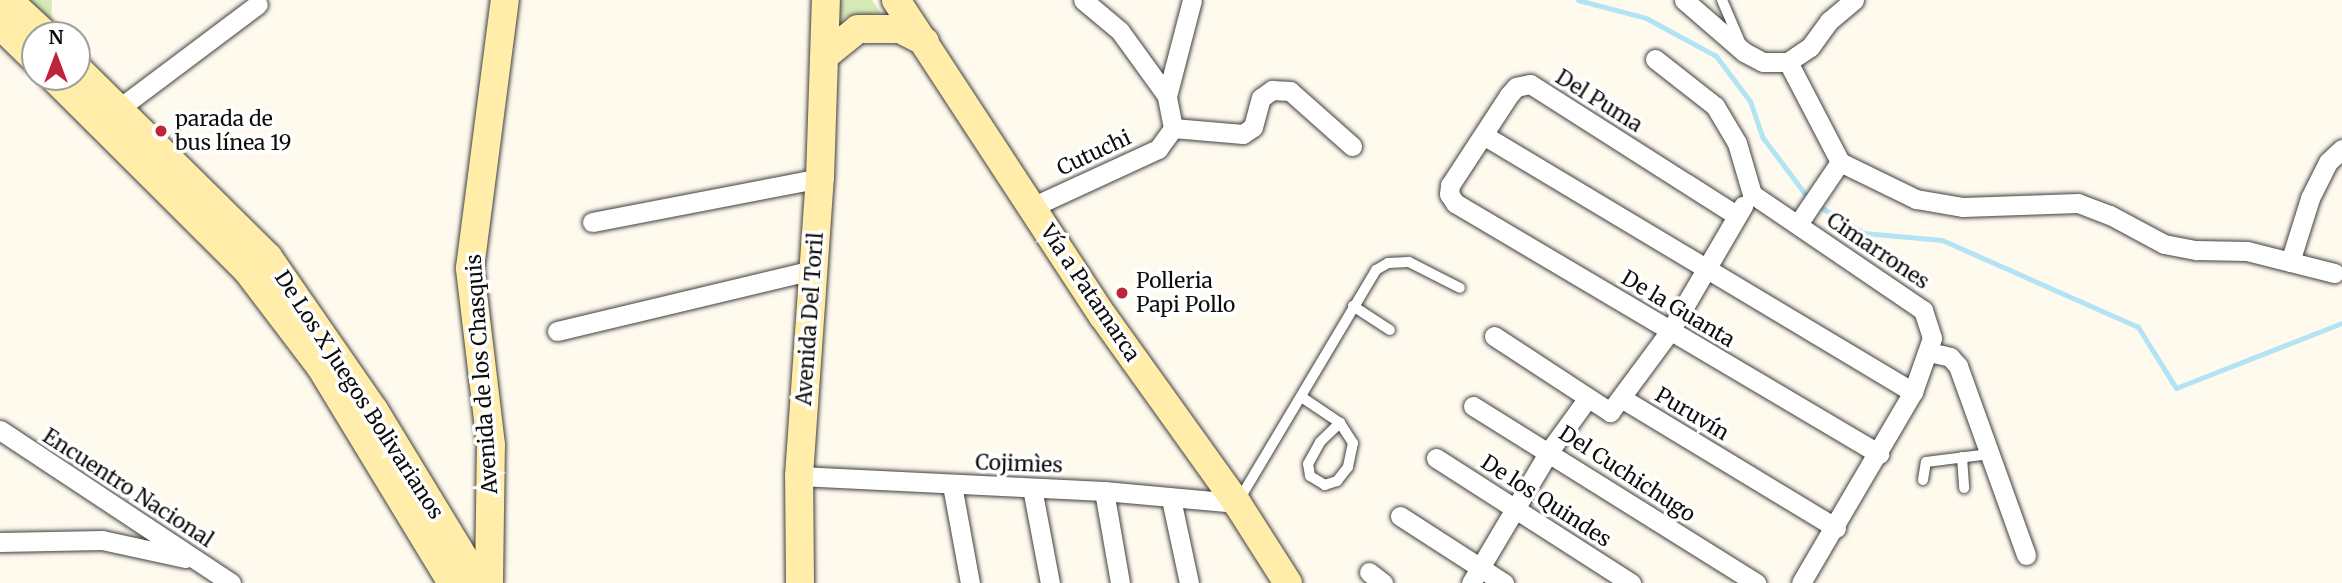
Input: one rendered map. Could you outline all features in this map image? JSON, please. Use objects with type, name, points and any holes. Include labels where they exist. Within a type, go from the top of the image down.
[{"type":"street","points":[[8,0],[31,21]]},
{"type":"street","name":"Avenida de los Chasquis","points":[[489,583],[491,445],[470,268],[505,0]]},
{"type":"street","name":"Avenida de los Chasquis","points":[[503,583],[504,446],[489,333],[486,260],[522,0]]},
{"type":"street","name":"Avenida Del Toril","points":[[800,583],[799,476],[820,178],[826,0]]},
{"type":"street","name":"Vía a Patamarca","points":[[897,0],[1103,316],[1237,503],[1288,583]]},
{"type":"street","points":[[1083,0],[1120,31],[1167,96]]},
{"type":"street","points":[[1192,0],[1167,96],[1173,128],[1242,134],[1253,127],[1261,98],[1272,90],[1290,91],[1352,146]]},
{"type":"street","points":[[1685,0],[1744,52],[1763,62],[1788,62],[1802,55],[1854,0]]},
{"type":"street","points":[[117,110],[258,4]]},
{"type":"street","points":[[0,25],[21,45]]},
{"type":"street","points":[[826,55],[849,34],[870,27],[900,29],[926,42]]},
{"type":"street","points":[[1623,399],[1670,331],[1752,194],[1737,143],[1715,106],[1655,59]]},
{"type":"street","points":[[1788,62],[1836,170],[1916,199],[1963,207],[2078,204],[2110,215],[2164,244],[2196,250],[2247,251],[2334,273]]},
{"type":"street","name":"De Los X Juegos Bolivarianos","points":[[91,83],[268,257],[374,410],[479,583]]},
{"type":"street","name":"Del Puma","points":[[1455,203],[1450,185],[1516,87],[1530,85],[1737,215]]},
{"type":"street","name":"De Los X Juegos Bolivarianos","points":[[67,91],[246,269],[320,366],[453,583]]},
{"type":"street","name":"Cutuchi","points":[[1032,207],[1158,149],[1173,128]]},
{"type":"street","points":[[1485,136],[1913,393]]},
{"type":"street","points":[[2290,262],[2310,198],[2328,162],[2342,149]]},
{"type":"street","points":[[1803,217],[1836,170]]},
{"type":"street","points":[[592,222],[820,178]]},
{"type":"street","name":"Cimarrones","points":[[1752,194],[1803,217],[1923,310],[1932,338],[1930,352],[1913,393],[1836,528],[1801,583]]},
{"type":"street","name":"De la Guanta","points":[[1455,203],[1879,454]]},
{"type":"street","points":[[557,331],[813,271]]},
{"type":"street","name":"Puruvín","points":[[1494,336],[1610,412],[1623,399],[1836,528]]},
{"type":"street","points":[[1930,352],[1950,356],[1958,366],[2026,555]]},
{"type":"street","points":[[1475,575],[1550,450],[1587,399]]},
{"type":"street","name":"Del Cuchichugo","points":[[1472,405],[1550,450],[1756,583]]},
{"type":"street","name":"Encuentro Nacional","points":[[0,430],[231,583]]},
{"type":"street","name":"De los Quindes","points":[[1436,458],[1631,583]]},
{"type":"street","name":"Cojimìes","points":[[799,476],[1104,491],[1237,503]]},
{"type":"street","points":[[952,485],[970,583]]},
{"type":"street","points":[[1032,488],[1050,583]]},
{"type":"street","points":[[1104,491],[1120,583]]},
{"type":"street","points":[[1171,499],[1189,583]]},
{"type":"street","points":[[1400,516],[1475,575],[1504,583]]},
{"type":"street","points":[[452,539],[473,544],[484,538],[492,519]]},
{"type":"street","points":[[0,542],[102,540],[200,562]]},
{"type":"lane","points":[[1722,0],[1744,52]]},
{"type":"lane","points":[[1237,503],[1303,398],[1368,278],[1388,262],[1409,262],[1460,288]]},
{"type":"lane","points":[[1353,306],[1390,330]]},
{"type":"lane","points":[[1303,398],[1340,423],[1353,452],[1349,467],[1337,481],[1325,485],[1310,476],[1308,464],[1320,442],[1340,423]]},
{"type":"lane","points":[[1923,480],[1926,462],[1989,454]]},
{"type":"lane","points":[[1962,457],[1964,488]]},
{"type":"green space","points":[[25,0],[52,0],[51,21],[45,21]]},
{"type":"green space","points":[[830,0],[872,0],[881,13],[848,16],[830,27]]},
{"type":"waterway","points":[[1578,0],[1646,18],[1716,56],[1750,101],[1763,138],[1809,199]]},
{"type":"waterway","points":[[1817,205],[1864,233],[1942,240],[2138,327],[2176,388],[2342,323]]},
{"type":"place","name":"parada de bus línea 19","points":[[161,131]]},
{"type":"place","name":"Polleria Papi Pollo","points":[[1122,293]]}]
